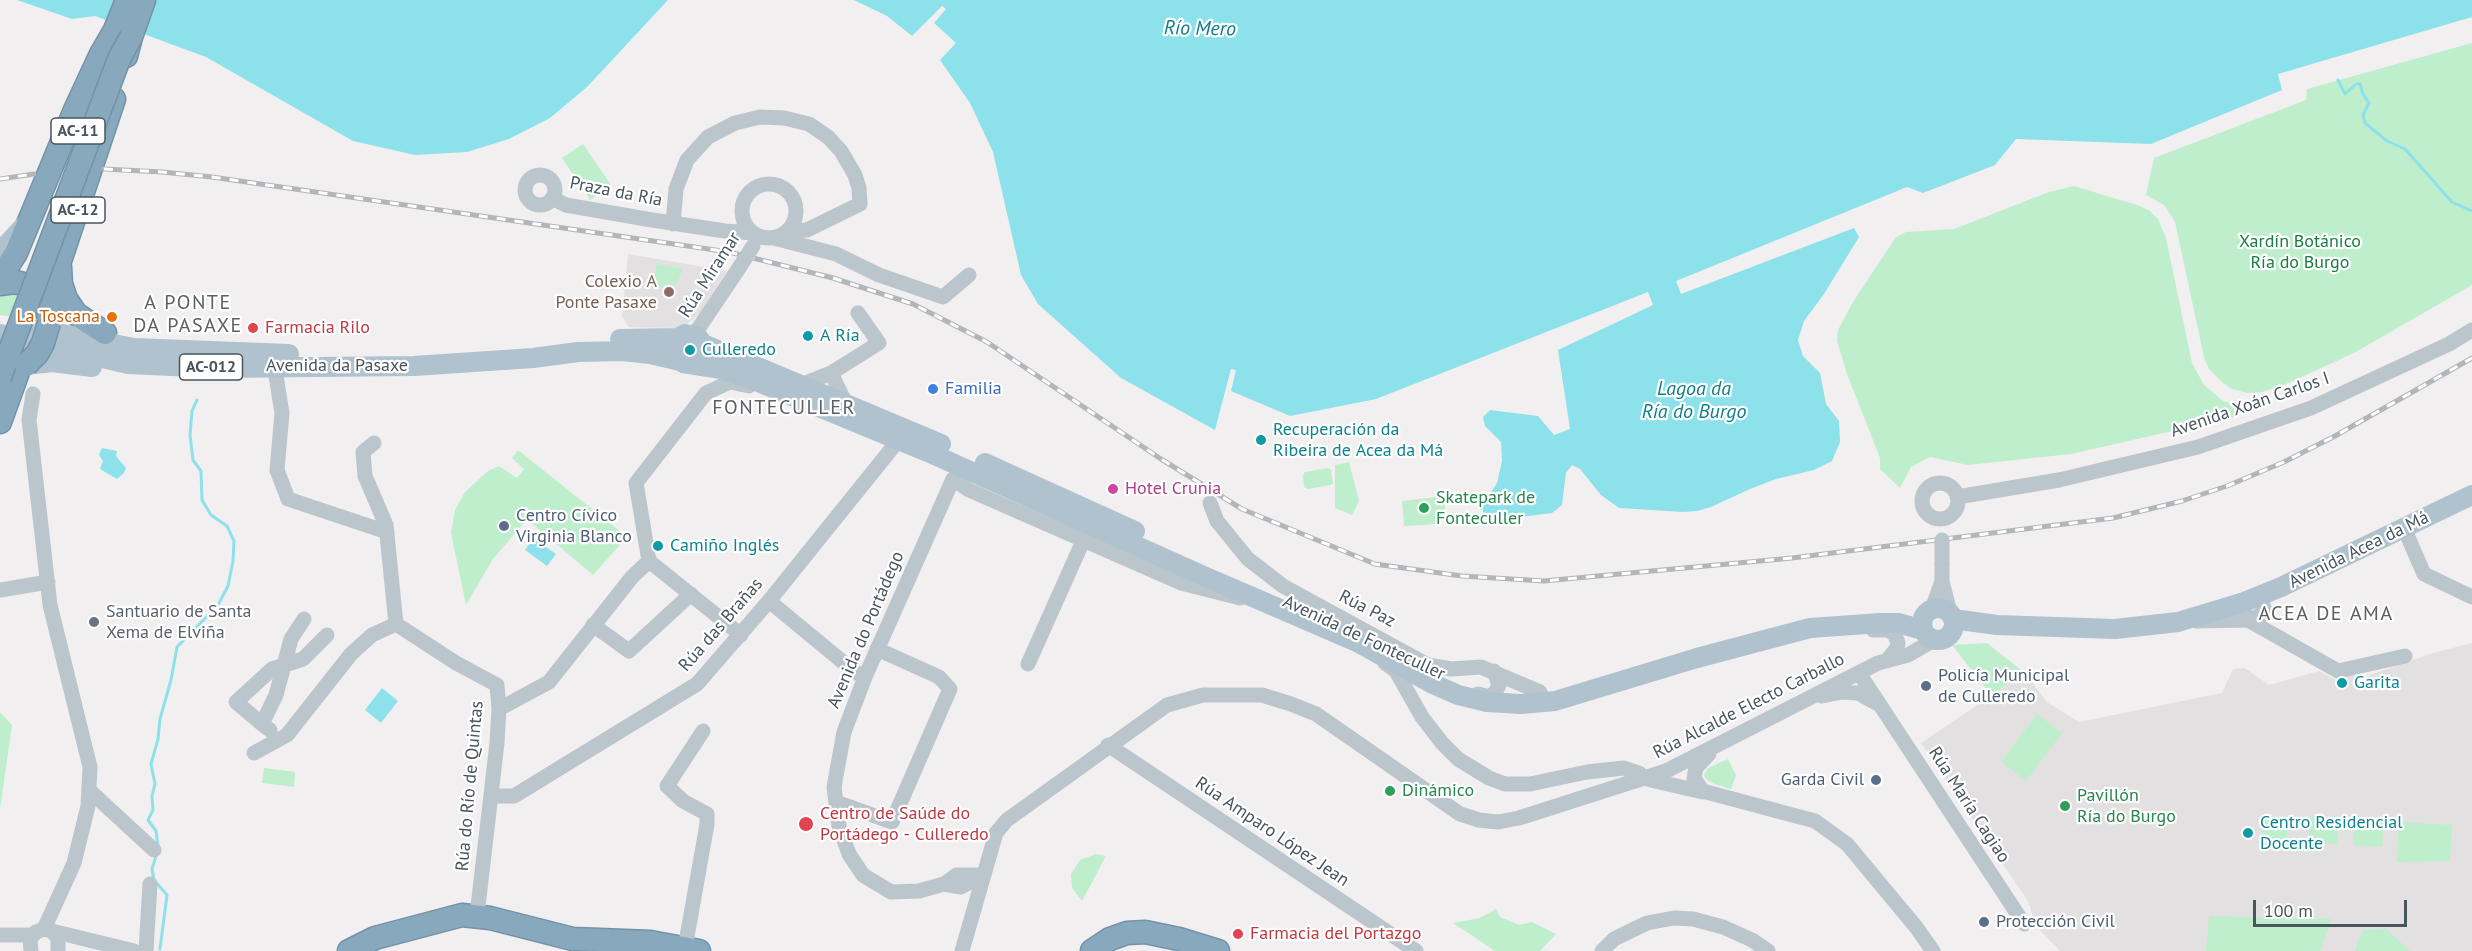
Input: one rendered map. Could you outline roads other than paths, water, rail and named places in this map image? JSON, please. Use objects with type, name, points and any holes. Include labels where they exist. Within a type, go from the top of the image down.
[{"type":"highway","name":"AC-12","points":[[48,311],[60,262],[108,121],[123,33],[126,0]]},
{"type":"highway","name":"AC-12","points":[[123,33],[144,0]]},
{"type":"highway","name":"AC-11","points":[[0,278],[16,253],[75,110],[123,33]]},
{"type":"highway","name":"AC-11","points":[[0,335],[108,57],[123,33]]},
{"type":"highway","name":"AC-11","points":[[0,422],[9,400],[11,372],[119,59],[123,33]]},
{"type":"highway","points":[[60,262],[61,284],[76,314],[105,333]]},
{"type":"highway","points":[[0,284],[15,282],[27,285],[48,311]]},
{"type":"highway","name":"AC-11","points":[[11,372],[37,354],[48,311]]},
{"type":"highway","points":[[349,951],[375,938],[462,915],[477,915],[573,939],[650,942],[692,950]]},
{"type":"highway","points":[[1092,951],[1110,939],[1127,933],[1145,932],[1218,951]]},
{"type":"main road","points":[[0,252],[31,218]]},
{"type":"main road","points":[[48,311],[105,333],[229,343],[256,352]]},
{"type":"main road","name":"Avenida da Pasaxe","points":[[0,322],[134,348],[256,352],[414,366],[532,353]]},
{"type":"main road","name":"Avenida da Pasaxe","points":[[0,335],[128,364],[216,368],[365,362]]},
{"type":"main road","points":[[692,339],[703,355],[692,363],[674,350],[692,339]]},
{"type":"main road","name":"Avenida de Fonteculler","points":[[532,353],[611,340],[692,339],[930,453],[956,468],[992,481],[1186,576],[1259,600],[1357,642],[1431,683],[1458,695],[1487,702],[1574,696],[1697,658],[1810,628],[1881,623],[1937,625]]},
{"type":"main road","name":"Avenida de Fonteculler","points":[[532,353],[623,351],[650,354],[846,404],[1111,519],[1406,661],[1454,681],[1489,691],[1537,698],[1660,661],[1816,620],[1874,616],[1937,625]]},
{"type":"main road","points":[[11,372],[52,362],[151,374],[276,376],[365,362]]},
{"type":"main road","points":[[9,400],[30,378],[53,370],[90,367]]},
{"type":"main road","name":"Avenida Acea da Má","points":[[1937,625],[2115,629],[2178,622],[2253,608],[2281,587],[2472,495]]},
{"type":"main road","points":[[1111,519],[1180,560],[1186,576]]},
{"type":"street","name":"Praza da Ría","points":[[552,198],[566,205],[673,224],[765,237],[807,230],[860,204],[859,188],[842,151],[828,137],[809,124],[784,117],[760,117],[735,123],[708,137],[687,160],[676,189],[673,224]]},
{"type":"street","name":"Rúa Miramar","points":[[692,339],[739,268],[765,237]]},
{"type":"street","points":[[765,237],[836,254],[879,275],[943,297],[969,275]]},
{"type":"street","points":[[741,635],[649,561],[636,483],[706,393],[730,382],[803,394],[821,379],[879,343],[858,313]]},
{"type":"street","name":"Avenida Xoán Carlos I","points":[[1957,497],[2059,480],[2198,447],[2311,408],[2449,344],[2472,330]]},
{"type":"street","points":[[692,363],[708,381],[706,393]]},
{"type":"street","points":[[831,373],[846,404]]},
{"type":"street","points":[[276,376],[282,413],[277,470],[288,499],[387,532]]},
{"type":"street","points":[[31,951],[29,943],[43,932],[74,863],[90,791],[90,767],[50,605],[28,420],[33,394]]},
{"type":"street","name":"Avenida de Fonteculler","points":[[867,412],[900,439],[956,468]]},
{"type":"street","name":"Rúa das Brañas","points":[[492,796],[514,796],[697,684],[752,622],[900,439]]},
{"type":"street","points":[[254,753],[287,735],[351,654],[372,635],[396,624],[387,532],[365,476],[363,452],[374,443]]},
{"type":"street","points":[[956,468],[1030,490],[1045,489]]},
{"type":"street","points":[[956,468],[969,490],[1083,541],[1186,576]]},
{"type":"street","name":"Avenida do Portádego","points":[[956,468],[865,677],[844,732],[834,787],[839,826],[849,854],[863,875],[891,892],[919,891],[944,884],[961,887],[983,875]]},
{"type":"street","points":[[1936,484],[1947,485],[1957,497],[1956,509],[1940,517],[1925,510],[1922,500],[1931,486],[1936,484]]},
{"type":"street","name":"Rúa Paz","points":[[1210,503],[1217,521],[1248,559],[1282,586],[1428,665],[1451,669],[1481,666],[1494,671],[1537,698]]},
{"type":"street","points":[[1937,625],[1942,581],[1940,517]]},
{"type":"street","points":[[2404,528],[2424,574],[2472,597]]},
{"type":"street","points":[[1028,664],[1083,541]]},
{"type":"street","points":[[500,709],[549,682],[593,625],[649,561]]},
{"type":"street","points":[[0,590],[48,582]]},
{"type":"street","points":[[593,625],[629,651],[691,594]]},
{"type":"street","points":[[769,601],[855,672],[865,677]]},
{"type":"street","points":[[2253,608],[2274,636],[2338,671],[2405,656]]},
{"type":"street","points":[[719,617],[752,622]]},
{"type":"street","points":[[262,724],[276,695],[291,639],[304,619]]},
{"type":"street","name":"Rúa do Río de Quintas","points":[[396,624],[456,663],[497,685],[500,709],[477,915]]},
{"type":"street","name":"Rúa Alcalde Electo Carballo","points":[[964,945],[996,834],[1007,820],[1108,745],[1167,705],[1203,695],[1262,695],[1316,714],[1460,814],[1479,820],[1498,822],[1519,818],[1644,778],[1677,765],[1804,699],[1893,658],[1937,625]]},
{"type":"street","points":[[1810,628],[1889,630],[1895,635],[1898,643],[1893,658]]},
{"type":"street","points":[[280,740],[236,702],[272,669],[303,659],[327,635]]},
{"type":"street","points":[[1357,642],[1370,656],[1396,671],[1422,717],[1458,759],[1505,784],[1530,784],[1587,772],[1624,768],[1639,772],[1644,778],[1670,786],[1703,792],[1815,821],[1847,844],[1917,927],[1933,951]]},
{"type":"street","points":[[836,802],[892,822],[950,689],[939,677],[877,649]]},
{"type":"street","points":[[1431,683],[1490,697],[1489,691],[1499,685],[1494,671]]},
{"type":"street","name":"Rúa María Cagiao","points":[[1859,673],[2024,924]]},
{"type":"street","points":[[1804,699],[1842,692],[1858,693],[1881,706]]},
{"type":"street","points":[[692,950],[707,814],[683,801],[667,786],[703,731]]},
{"type":"street","points":[[1703,792],[1694,778],[1696,768],[1728,739]]},
{"type":"street","name":"Rúa Amparo López Jean","points":[[1108,745],[1416,951]]},
{"type":"street","points":[[1677,765],[1690,783],[1703,792]]},
{"type":"street","points":[[90,791],[154,850]]},
{"type":"street","points":[[146,951],[150,884]]},
{"type":"street","points":[[944,884],[974,908]]},
{"type":"street","points":[[1602,951],[1614,939],[1647,923],[1674,918],[1693,918],[1723,927],[1752,940],[1768,951]]},
{"type":"street","points":[[43,932],[58,938],[59,951],[86,940]]},
{"type":"street","points":[[0,935],[43,932],[134,951]]},
{"type":"street","points":[[953,951],[964,945],[976,951]]},
{"type":"water","points":[[17,0],[668,0],[587,87],[550,118],[509,139],[467,152],[415,155],[353,141],[206,57],[95,16],[72,19]]},
{"type":"water","points":[[854,0],[2472,0],[2472,17],[2278,74],[2282,90],[2151,144],[2016,139],[1995,165],[1923,193],[1907,187],[1676,281],[1681,294],[1854,228],[1859,237],[1824,294],[1804,321],[1798,340],[1803,356],[1820,373],[1826,404],[1839,421],[1840,442],[1832,461],[1814,470],[1776,479],[1711,507],[1683,512],[1619,508],[1601,495],[1580,469],[1572,465],[1566,473],[1562,505],[1552,513],[1491,521],[1481,507],[1497,483],[1502,461],[1501,442],[1485,426],[1483,417],[1490,410],[1538,416],[1554,435],[1570,429],[1558,350],[1653,305],[1648,292],[1376,399],[1290,416],[1231,391],[1236,370],[1231,369],[1215,430],[1121,378],[1038,304],[1021,275],[993,152],[970,103],[940,60],[956,43],[934,23],[946,9],[942,6],[912,36],[887,16]]},
{"type":"water","points":[[102,448],[117,451],[116,456],[126,468],[117,479],[100,469],[103,461],[99,455]]},
{"type":"water","points":[[533,538],[556,554],[547,566],[525,550]]},
{"type":"water","points":[[382,688],[398,701],[381,723],[365,710]]},
{"type":"waterway","points":[[2338,80],[2345,94],[2356,84],[2360,84],[2369,103],[2363,115],[2365,123],[2387,141],[2405,149],[2452,202],[2472,211]]},
{"type":"waterway","points":[[158,846],[156,831],[148,820],[153,810],[152,796],[155,784],[151,764],[177,647],[218,605],[228,586],[233,561],[234,541],[227,526],[211,515],[202,500],[201,471],[193,460],[190,435],[192,411],[197,400]]},
{"type":"waterway","points":[[156,856],[152,869],[154,880],[167,895],[160,949]]},
{"type":"railway","points":[[104,169],[212,177],[729,252],[833,278],[913,304],[987,342],[1161,459],[1242,509],[1375,564],[1462,576],[1544,581],[1792,558],[2113,518],[2182,501],[2227,486],[2284,462],[2335,436],[2472,358]]},
{"type":"railway","points":[[0,179],[34,174]]},
{"type":"place","name":"Colexio A Ponte Pasaxe","points":[[669,292]]},
{"type":"place","name":"La Toscana","points":[[112,317]]},
{"type":"place","name":"Farmacia Rilo","points":[[253,328]]},
{"type":"place","name":"A Ría","points":[[808,336]]},
{"type":"place","name":"Culleredo","points":[[690,350]]},
{"type":"place","name":"Familia","points":[[933,389]]},
{"type":"place","name":"Recuperación da Ribeira de Acea da Má","points":[[1261,440]]},
{"type":"place","name":"Hotel Crunia","points":[[1113,489]]},
{"type":"place","name":"Skatepark de Fonteculler","points":[[1424,508]]},
{"type":"place","name":"Centro Cívico Virginia Blanco","points":[[504,526]]},
{"type":"place","name":"Camiño Inglés","points":[[658,546]]},
{"type":"place","name":"Santuario de Santa Xema de Elviña","points":[[94,622]]},
{"type":"place","name":"Garita","points":[[2342,683]]},
{"type":"place","name":"Policía Municipal de Culleredo","points":[[1926,686]]},
{"type":"place","name":"Garda Civil","points":[[1876,780]]},
{"type":"place","name":"Dinámico","points":[[1390,791]]},
{"type":"place","name":"Pavillón Ría do Burgo","points":[[2065,806]]},
{"type":"place","name":"Centro de Saúde do Portádego - Culleredo","points":[[806,824]]},
{"type":"place","name":"Centro Residencial Docente","points":[[2248,833]]},
{"type":"place","name":"Protección Civil","points":[[1984,922]]},
{"type":"place","name":"Farmacia del Portazgo","points":[[1238,934]]},
{"type":"district","name":"A PONTE DA PASAXE","points":[[188,314]]},
{"type":"district","name":"FONTECULLER","points":[[784,408]]},
{"type":"district","name":"ACEA DE AMA","points":[[2326,614]]},
{"type":"water label","name":"Río Mero","points":[[1200,29]]},
{"type":"water label","name":"Lagoa da Ría do Burgo","points":[[1694,400]]},
{"type":"park label","name":"Xardín Botánico Ría do Burgo","points":[[2300,252]]}]
